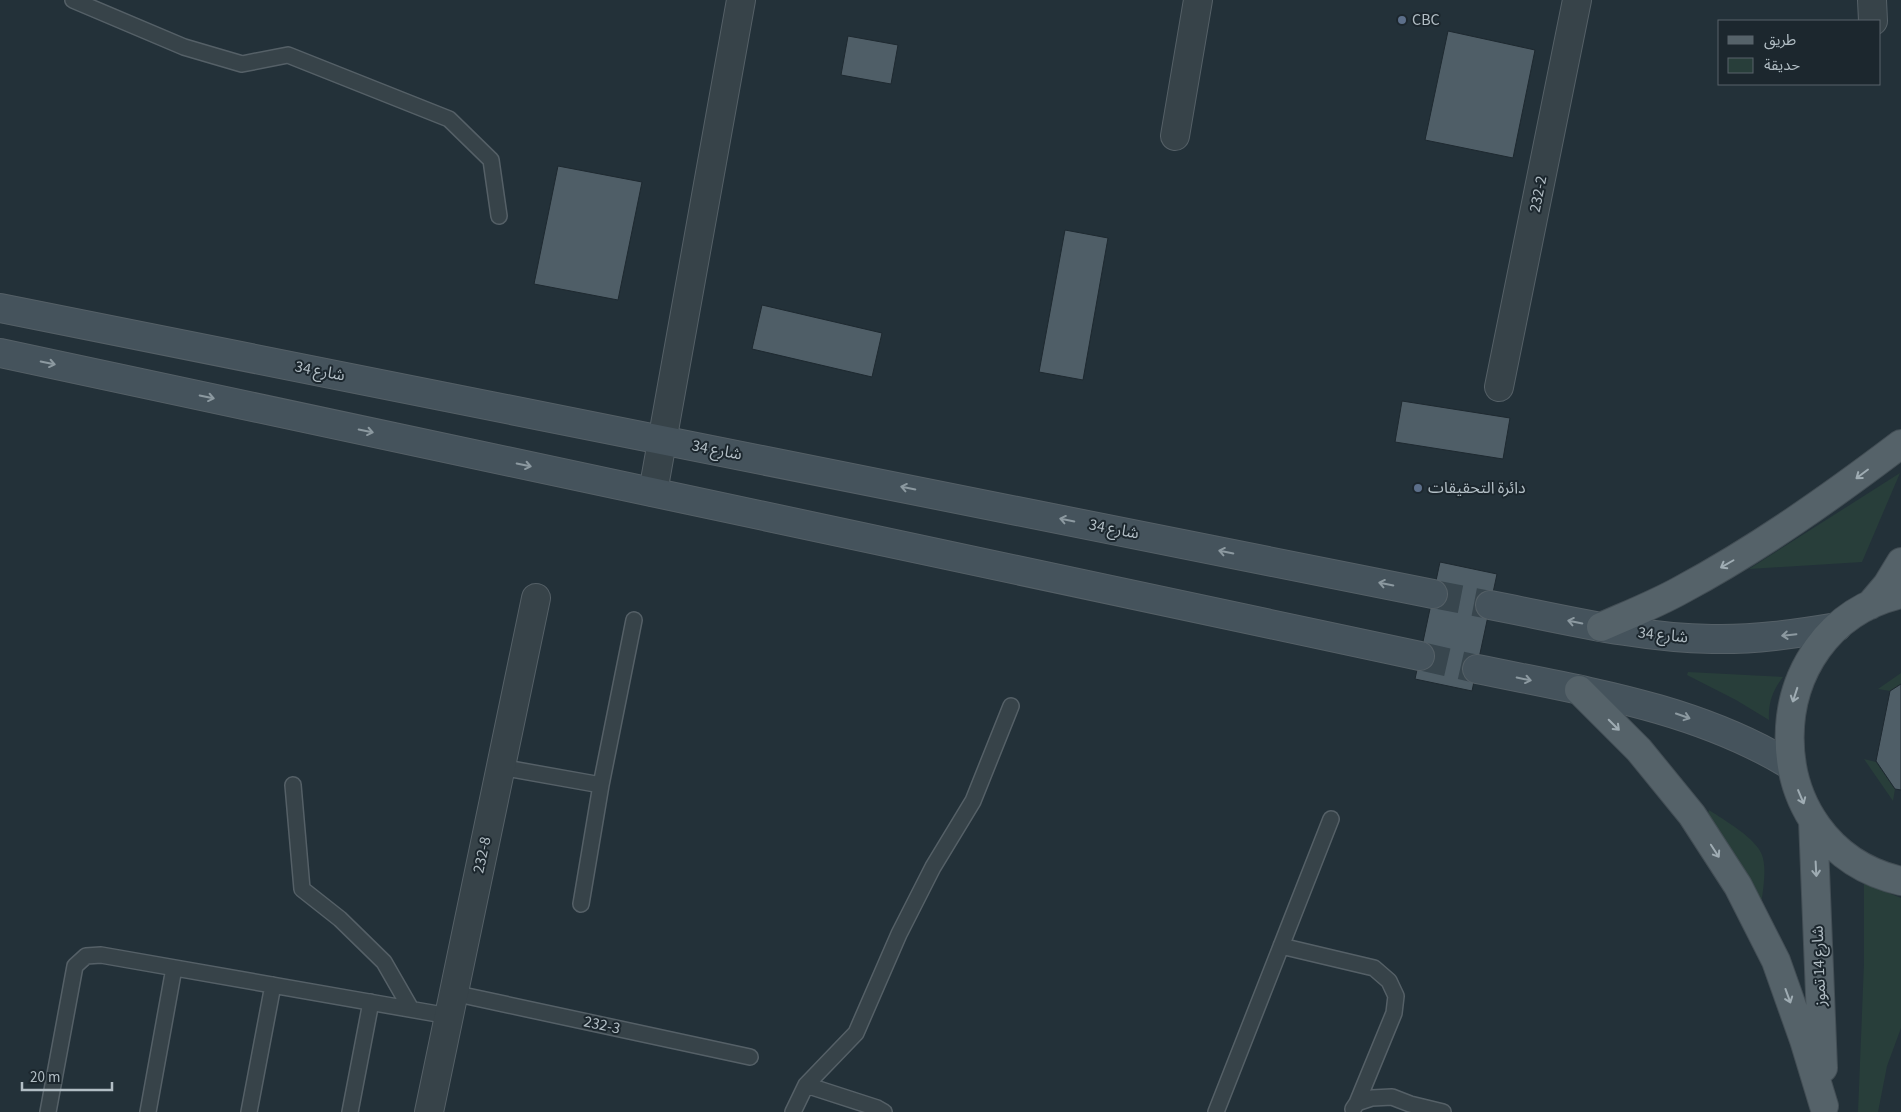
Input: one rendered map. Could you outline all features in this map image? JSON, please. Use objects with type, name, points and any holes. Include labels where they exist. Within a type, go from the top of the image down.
[{"type":"main road","name":"شارع 34","points":[[0,308],[1433,594]]},
{"type":"main road","points":[[0,353],[1420,656]]},
{"type":"main road","points":[[1601,627],[1680,591],[1757,546],[1831,497],[1901,444]]},
{"type":"main road","points":[[1901,562],[1887,585],[1870,604],[1837,627],[1823,642],[1805,669],[1793,700],[1788,732],[1790,765],[1803,803],[1813,820],[1834,845],[1859,865],[1888,878],[1901,881]]},
{"type":"main road","points":[[1870,604],[1901,594]]},
{"type":"main road","name":"شارع 34","points":[[1490,605],[1601,627],[1664,636],[1712,639],[1769,637],[1837,627]]},
{"type":"main road","points":[[1477,669],[1643,704],[1677,714],[1743,739],[1790,765]]},
{"type":"main road","points":[[1580,690],[1639,750],[1692,815],[1738,886],[1776,961],[1804,1040],[1824,1109]]},
{"type":"main road","name":"شارع 14 تموز","points":[[1813,820],[1819,933],[1824,1109]]},
{"type":"street","points":[[654,492],[741,0]]},
{"type":"street","points":[[1175,136],[1198,0]]},
{"type":"street","name":"232-2","points":[[1500,388],[1577,0]]},
{"type":"street","points":[[1872,0],[1873,20]]},
{"type":"street","name":"232-8","points":[[429,1112],[536,598]]},
{"type":"lane","points":[[73,0],[184,47],[242,64],[288,55],[449,118],[491,160],[499,216]]},
{"type":"lane","points":[[581,904],[634,620]]},
{"type":"lane","points":[[793,1112],[806,1085],[856,1033],[899,934],[920,892],[973,801],[1011,706]]},
{"type":"lane","points":[[500,766],[602,785]]},
{"type":"lane","points":[[293,785],[302,889],[340,919],[384,962],[411,1009]]},
{"type":"lane","points":[[1216,1112],[1331,820]]},
{"type":"lane","points":[[1281,946],[1374,968],[1389,981],[1396,996],[1394,1013],[1354,1108]]},
{"type":"lane","name":"232-3","points":[[48,1112],[75,966],[86,956],[101,955],[411,1009],[451,1004],[750,1057]]},
{"type":"lane","points":[[148,1112],[174,968]]},
{"type":"lane","points":[[249,1112],[273,985]]},
{"type":"lane","points":[[350,1112],[371,1002]]},
{"type":"lane","points":[[806,1085],[884,1112]]},
{"type":"lane","points":[[1354,1108],[1372,1098],[1392,1097],[1410,1104],[1443,1112]]},
{"type":"green space","points":[[1900,473],[1862,562],[1749,569]]},
{"type":"green space","points":[[1688,672],[1783,677],[1772,697],[1769,708],[1769,720],[1736,700],[1687,675]]},
{"type":"green space","points":[[1901,673],[1901,684],[1890,691],[1878,689]]},
{"type":"green space","points":[[1864,759],[1876,762],[1895,789],[1893,801]]},
{"type":"green space","points":[[1709,810],[1747,836],[1762,855],[1764,877],[1759,918],[1707,817]]},
{"type":"green space","points":[[1864,880],[1901,898],[1901,1028],[1887,1066],[1878,1112],[1858,1112],[1864,964]]},
{"type":"building","points":[[1448,31],[1535,50],[1513,158],[1425,140]]},
{"type":"building","points":[[848,36],[898,45],[891,84],[841,75]]},
{"type":"building","points":[[558,166],[642,182],[618,300],[534,284]]},
{"type":"building","points":[[1065,230],[1108,238],[1083,380],[1039,372]]},
{"type":"building","points":[[762,305],[882,333],[872,377],[752,349]]},
{"type":"building","points":[[1402,401],[1510,418],[1503,459],[1395,442]]},
{"type":"building","points":[[1440,562],[1497,574],[1472,691],[1415,679]]},
{"type":"building","points":[[1901,684],[1901,790],[1895,789],[1876,761],[1890,691]]},
{"type":"tunnel","points":[[1433,594],[1490,605]]},
{"type":"tunnel","points":[[1420,656],[1477,669]]},
{"type":"place","name":"CBC","points":[[1402,20]]},
{"type":"place","name":"دائرة التحقيقات","points":[[1418,488]]}]
